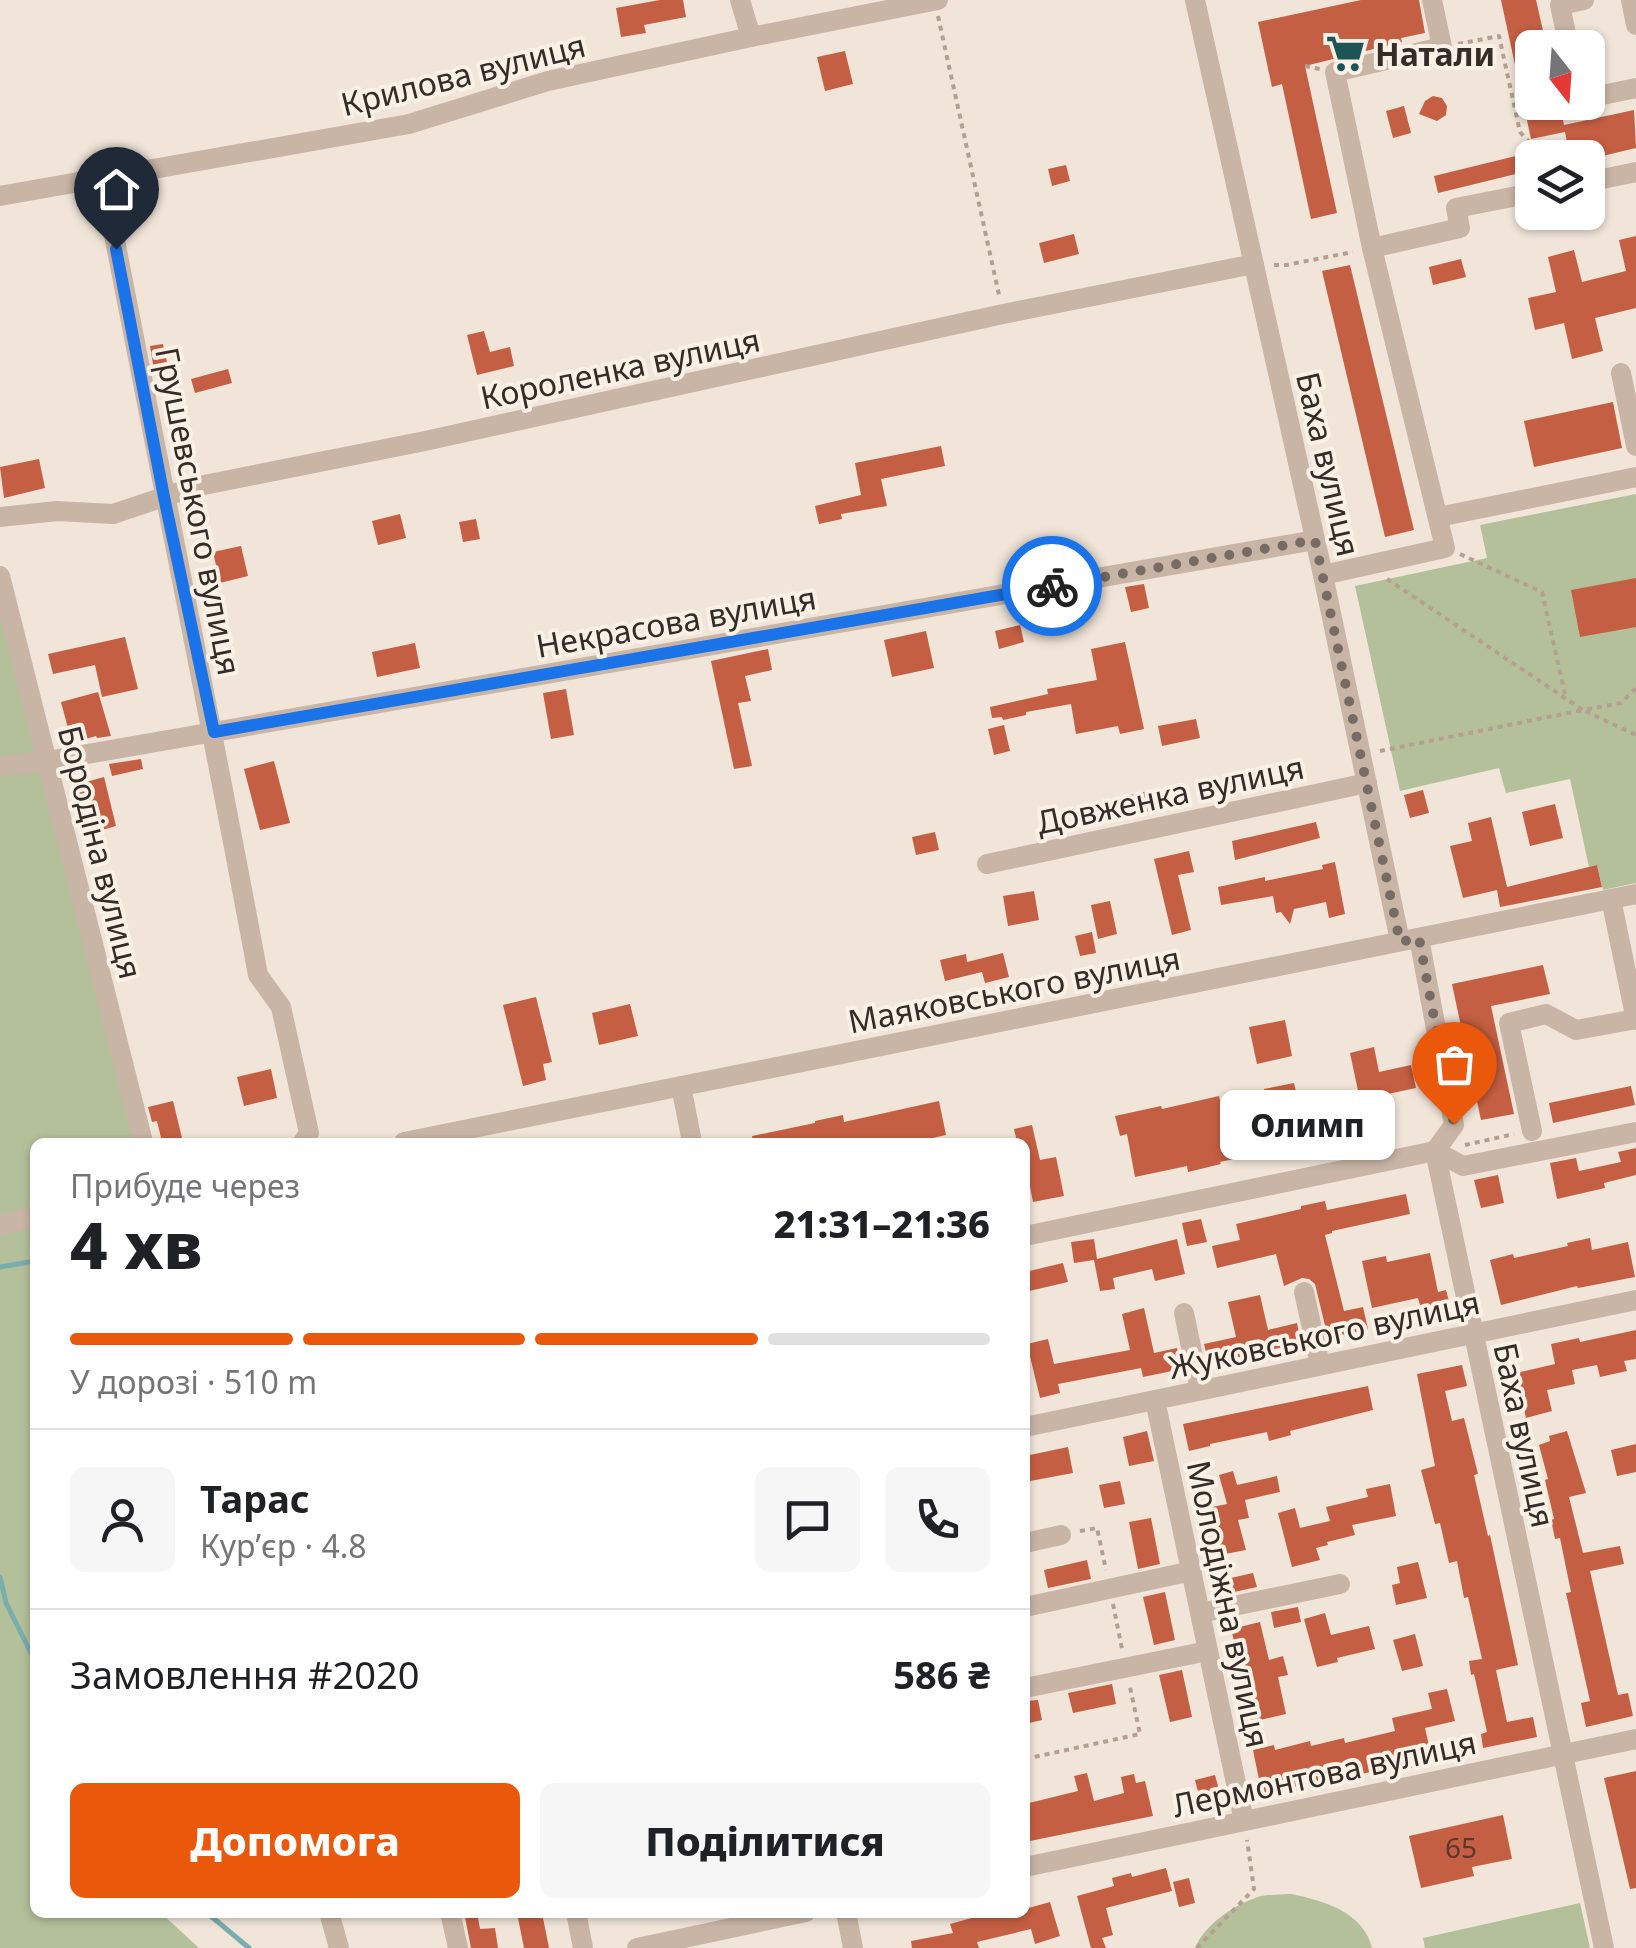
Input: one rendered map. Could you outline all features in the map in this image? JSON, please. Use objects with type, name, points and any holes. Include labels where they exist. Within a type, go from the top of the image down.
[{"type":"street","points":[[740,0],[751,37]]},
{"type":"street","name":"Крилова вулиця","points":[[0,196],[409,124],[548,81],[936,0]]},
{"type":"street","name":"Баха вулиця","points":[[1195,0],[1367,783],[1454,1124],[1436,1151],[1604,1948]]},
{"type":"street","points":[[1323,575],[1445,548],[1334,72],[1442,47],[1432,0]]},
{"type":"street","points":[[1565,30],[1560,5],[1584,0]]},
{"type":"street","points":[[1631,0],[1636,25]]},
{"type":"street","points":[[1605,94],[1636,88]]},
{"type":"street","points":[[1605,178],[1636,172]]},
{"type":"street","name":"Грушевського вулиця","points":[[103,178],[214,732],[258,975],[281,1007],[309,1133],[306,1138]]},
{"type":"street","points":[[1372,248],[1460,228],[1456,208],[1515,196]]},
{"type":"street","name":"Короленка вулиця","points":[[0,516],[56,511],[112,514],[194,487],[1254,264]]},
{"type":"street","points":[[1621,373],[1636,446]]},
{"type":"street","points":[[1438,517],[1636,477]]},
{"type":"street","name":"Некрасова вулиця","points":[[0,766],[47,761],[1315,540]]},
{"type":"street","name":"Бородіна вулиця","points":[[0,576],[142,1138]]},
{"type":"street","name":"Довженка вулиця","points":[[987,864],[1367,783]]},
{"type":"street","name":"Маяковського вулиця","points":[[424,1138],[1636,894]]},
{"type":"street","points":[[1532,1131],[1509,1023],[1546,1014],[1576,1030],[1636,1020],[1611,899]]},
{"type":"street","points":[[681,1086],[691,1138]]},
{"type":"street","points":[[1030,1235],[1436,1151],[1463,1166],[1636,1132]]},
{"type":"street","points":[[0,1225],[30,1218]]},
{"type":"street","points":[[1304,1292],[1320,1366]]},
{"type":"street","name":"Жуковського вулиця","points":[[1030,1425],[1636,1300]]},
{"type":"street","points":[[1184,1313],[1200,1390]]},
{"type":"street","name":"Молодіжна вулиця","points":[[1156,1400],[1244,1821]]},
{"type":"street","points":[[1030,1542],[1061,1535]]},
{"type":"street","points":[[1030,1606],[1192,1571]]},
{"type":"street","points":[[1200,1613],[1340,1584]]},
{"type":"street","points":[[1030,1687],[1208,1651]]},
{"type":"street","name":"Лермонтова вулиця","points":[[1030,1866],[1636,1739]]},
{"type":"street","points":[[332,1918],[339,1948]]},
{"type":"street","points":[[451,1918],[458,1948]]},
{"type":"street","points":[[577,1918],[584,1948]]},
{"type":"street","points":[[637,1948],[778,1918]]},
{"type":"street","points":[[847,1918],[853,1948]]},
{"type":"path","points":[[936,0],[1004,314]]},
{"type":"path","points":[[1442,47],[1499,36],[1520,132],[1527,140]]},
{"type":"path","points":[[1254,264],[1286,265],[1372,248]]},
{"type":"path","points":[[1445,548],[1542,592],[1566,699]]},
{"type":"path","points":[[1366,565],[1583,710],[1636,735]]},
{"type":"path","points":[[1361,755],[1621,704],[1636,688]]},
{"type":"path","points":[[1436,1151],[1532,1131]]},
{"type":"path","points":[[1197,1948],[1254,1888],[1244,1821]]},
{"type":"green space","points":[[1636,494],[1636,883],[1603,890],[1597,865],[1589,867],[1570,779],[1506,793],[1499,768],[1400,791],[1355,586],[1487,558],[1480,525]]},
{"type":"green space","points":[[0,578],[138,1138],[30,1138],[30,1216],[0,1222]]},
{"type":"green space","points":[[30,1222],[30,1918],[166,1918],[199,1948],[0,1948],[0,1228]]},
{"type":"green space","points":[[1291,1894],[1328,1904],[1351,1917],[1372,1948],[1195,1948],[1213,1923],[1239,1905],[1262,1896]]},
{"type":"green space","points":[[1580,1903],[1590,1948],[1425,1948],[1423,1938]]},
{"type":"building","points":[[683,0],[686,17],[644,25],[646,33],[621,37],[616,8]]},
{"type":"building","points":[[1361,0],[1419,0],[1425,33],[1305,66],[1337,213],[1311,219],[1282,84],[1272,87],[1258,22]]},
{"type":"building","points":[[1501,0],[1536,0],[1543,30],[1515,30],[1515,65]]},
{"type":"building","points":[[845,51],[853,84],[825,91],[817,57]]},
{"type":"building","points":[[1433,96],[1442,98],[1447,106],[1446,115],[1437,121],[1419,114],[1425,101]]},
{"type":"building","points":[[1404,106],[1411,133],[1393,138],[1386,111]]},
{"type":"building","points":[[1634,110],[1636,148],[1605,155],[1605,140],[1567,140],[1565,132],[1531,139],[1527,120],[1563,120],[1564,125],[1605,120],[1605,116]]},
{"type":"building","points":[[1515,156],[1515,174],[1438,193],[1434,176]]},
{"type":"building","points":[[1066,165],[1070,181],[1052,186],[1048,169]]},
{"type":"building","points":[[1074,234],[1079,254],[1044,263],[1039,243]]},
{"type":"building","points":[[1636,236],[1636,308],[1595,318],[1603,351],[1572,359],[1564,323],[1535,330],[1528,298],[1556,292],[1548,257],[1574,250],[1582,282],[1626,271],[1619,240]]},
{"type":"building","points":[[1461,259],[1466,277],[1433,285],[1429,267]]},
{"type":"building","points":[[1350,265],[1414,530],[1385,537],[1322,271]]},
{"type":"building","points":[[484,331],[490,352],[510,347],[514,366],[477,375],[467,335]]},
{"type":"building","points":[[163,344],[168,367],[154,370],[150,346]]},
{"type":"building","points":[[228,369],[232,383],[195,393],[191,379]]},
{"type":"building","points":[[1613,402],[1622,448],[1534,467],[1524,421]]},
{"type":"building","points":[[941,446],[945,466],[881,479],[887,506],[841,514],[842,519],[819,524],[815,506],[861,495],[855,463]]},
{"type":"building","points":[[39,459],[45,488],[4,498],[0,467]]},
{"type":"building","points":[[400,514],[406,538],[378,545],[372,521]]},
{"type":"building","points":[[476,519],[480,539],[463,542],[459,522]]},
{"type":"building","points":[[241,546],[248,576],[220,583],[213,552]]},
{"type":"building","points":[[1636,578],[1636,627],[1580,637],[1571,590]]},
{"type":"building","points":[[1144,584],[1149,608],[1131,612],[1125,587]]},
{"type":"building","points":[[1020,625],[1024,642],[999,649],[995,631]]},
{"type":"building","points":[[926,631],[934,668],[892,677],[884,640]]},
{"type":"building","points":[[125,637],[138,689],[102,697],[95,665],[53,674],[48,654]]},
{"type":"building","points":[[1125,642],[1144,729],[1120,734],[1118,726],[1076,734],[1071,704],[1003,720],[992,718],[990,707],[1048,694],[1047,689],[1097,680],[1091,649]]},
{"type":"building","points":[[415,643],[420,668],[377,677],[372,652]]},
{"type":"building","points":[[768,649],[772,670],[745,676],[751,701],[738,703],[752,766],[734,769],[711,661]]},
{"type":"building","points":[[566,689],[574,735],[551,739],[543,693]]},
{"type":"building","points":[[98,692],[111,736],[72,743],[61,702]]},
{"type":"building","points":[[1196,719],[1200,738],[1162,746],[1158,726]]},
{"type":"building","points":[[1004,725],[1010,751],[994,755],[988,729]]},
{"type":"building","points":[[141,759],[143,769],[112,776],[109,764]]},
{"type":"building","points":[[274,761],[290,823],[260,830],[244,769]]},
{"type":"building","points":[[104,777],[116,826],[88,834],[75,785]]},
{"type":"building","points":[[1154,790],[1159,809],[1134,815],[1130,795]]},
{"type":"building","points":[[1423,790],[1429,813],[1410,818],[1404,795]]},
{"type":"building","points":[[1555,804],[1563,838],[1530,846],[1522,812]]},
{"type":"building","points":[[1491,817],[1507,887],[1597,865],[1602,887],[1500,907],[1497,890],[1463,898],[1450,846],[1472,841],[1468,823]]},
{"type":"building","points":[[1316,822],[1320,838],[1235,860],[1232,841]]},
{"type":"building","points":[[935,832],[939,850],[916,855],[912,837]]},
{"type":"building","points":[[1189,851],[1194,872],[1178,875],[1191,930],[1172,935],[1154,859]]},
{"type":"building","points":[[1335,862],[1345,914],[1329,918],[1326,902],[1294,909],[1290,924],[1281,912],[1276,913],[1273,896],[1221,905],[1218,887],[1323,869],[1322,865]]},
{"type":"building","points":[[1034,891],[1039,920],[1008,926],[1003,896]]},
{"type":"building","points":[[1110,901],[1117,934],[1098,939],[1091,905]]},
{"type":"building","points":[[1092,932],[1096,953],[1080,956],[1075,936]]},
{"type":"building","points":[[1003,953],[1009,977],[985,983],[982,972],[945,981],[940,960],[966,954],[967,962]]},
{"type":"building","points":[[1543,965],[1550,994],[1491,1006],[1514,1114],[1481,1120],[1452,984]]},
{"type":"building","points":[[536,997],[552,1062],[543,1064],[546,1080],[523,1086],[503,1005]]},
{"type":"building","points":[[630,1004],[638,1036],[599,1045],[592,1013]]},
{"type":"building","points":[[1285,1020],[1292,1056],[1257,1064],[1249,1027]]},
{"type":"building","points":[[1374,1047],[1379,1072],[1411,1065],[1416,1088],[1360,1100],[1350,1053]]},
{"type":"building","points":[[271,1069],[277,1098],[244,1106],[237,1077]]},
{"type":"building","points":[[1294,1083],[1300,1108],[1308,1106],[1315,1139],[1188,1172],[1187,1166],[1135,1177],[1127,1134],[1120,1136],[1115,1116],[1219,1096],[1225,1125],[1270,1116],[1264,1089]]},
{"type":"building","points":[[1631,1086],[1635,1105],[1553,1123],[1549,1103]]},
{"type":"building","points":[[173,1101],[182,1138],[161,1138],[148,1107]]},
{"type":"building","points":[[939,1101],[946,1135],[752,1136],[843,1115],[844,1122]]},
{"type":"building","points":[[1032,1125],[1040,1160],[1056,1157],[1064,1196],[1033,1202],[1030,1138],[1016,1138],[1014,1129]]},
{"type":"building","points":[[1636,1148],[1636,1175],[1604,1183],[1605,1188],[1557,1199],[1550,1163],[1576,1158],[1579,1171],[1621,1162],[1618,1152]]},
{"type":"building","points":[[1498,1175],[1504,1203],[1481,1208],[1474,1180]]},
{"type":"building","points":[[1406,1194],[1410,1214],[1325,1235],[1344,1311],[1363,1307],[1368,1329],[1328,1338],[1315,1284],[1302,1278],[1284,1286],[1276,1254],[1217,1268],[1212,1246],[1240,1240],[1236,1224],[1325,1201],[1327,1210]]},
{"type":"building","points":[[1201,1219],[1207,1242],[1187,1246],[1182,1223]]},
{"type":"building","points":[[1590,1238],[1592,1250],[1628,1242],[1635,1277],[1577,1286],[1501,1305],[1490,1260],[1513,1254],[1514,1258]]},
{"type":"building","points":[[1094,1239],[1097,1259],[1177,1239],[1185,1274],[1155,1281],[1152,1269],[1113,1278],[1115,1289],[1100,1291],[1094,1260],[1074,1263],[1071,1242]]},
{"type":"building","points":[[1430,1253],[1438,1292],[1446,1290],[1452,1313],[1424,1320],[1418,1298],[1372,1308],[1362,1261],[1386,1256],[1387,1262]]},
{"type":"building","points":[[1063,1263],[1068,1282],[1030,1291],[1030,1271]]},
{"type":"building","points":[[1260,1295],[1268,1330],[1297,1323],[1301,1343],[1209,1364],[1204,1344],[1236,1337],[1228,1302]]},
{"type":"building","points":[[1144,1308],[1154,1353],[1177,1348],[1182,1369],[1143,1377],[1141,1368],[1058,1384],[1060,1393],[1040,1398],[1030,1343],[1048,1339],[1054,1364],[1130,1350],[1122,1314]]},
{"type":"building","points":[[1636,1330],[1636,1359],[1624,1361],[1627,1371],[1600,1377],[1597,1365],[1572,1370],[1575,1384],[1547,1390],[1552,1411],[1526,1418],[1516,1373],[1555,1364],[1551,1344]]},
{"type":"building","points":[[1462,1365],[1467,1386],[1445,1391],[1452,1421],[1464,1418],[1518,1665],[1496,1670],[1507,1722],[1533,1717],[1537,1737],[1483,1748],[1481,1734],[1487,1732],[1469,1661],[1482,1659],[1457,1561],[1449,1563],[1421,1470],[1435,1466],[1417,1374]]},
{"type":"building","points":[[1368,1386],[1373,1410],[1290,1431],[1291,1435],[1269,1441],[1267,1432],[1189,1451],[1183,1424]]},
{"type":"building","points":[[1147,1431],[1154,1461],[1129,1466],[1123,1437]]},
{"type":"building","points":[[1567,1431],[1586,1493],[1569,1497],[1583,1553],[1620,1546],[1624,1564],[1590,1571],[1618,1695],[1628,1693],[1633,1716],[1586,1727],[1581,1703],[1590,1701],[1539,1445],[1550,1441],[1549,1436]]},
{"type":"building","points":[[1636,1444],[1636,1472],[1617,1476],[1611,1450]]},
{"type":"building","points":[[1068,1447],[1073,1473],[1030,1481],[1030,1455]]},
{"type":"building","points":[[1233,1471],[1237,1485],[1277,1476],[1280,1492],[1245,1500],[1249,1518],[1238,1520],[1246,1550],[1220,1555],[1207,1508],[1227,1504],[1219,1475]]},
{"type":"building","points":[[1120,1481],[1125,1504],[1104,1508],[1099,1485]]},
{"type":"building","points":[[1390,1484],[1396,1516],[1352,1525],[1355,1535],[1316,1548],[1320,1560],[1292,1567],[1278,1513],[1295,1508],[1300,1528],[1330,1521],[1326,1507],[1368,1497],[1366,1489]]},
{"type":"building","points":[[1151,1518],[1160,1564],[1138,1569],[1129,1522]]},
{"type":"building","points":[[1087,1560],[1091,1579],[1048,1588],[1044,1570]]},
{"type":"building","points":[[1418,1562],[1427,1598],[1396,1605],[1392,1585],[1400,1583],[1397,1567]]},
{"type":"building","points":[[1253,1573],[1257,1587],[1225,1594],[1222,1580]]},
{"type":"building","points":[[1165,1592],[1175,1640],[1154,1645],[1143,1597]]},
{"type":"building","points":[[1298,1607],[1301,1622],[1274,1628],[1271,1612]]},
{"type":"building","points":[[1325,1613],[1331,1635],[1369,1626],[1375,1649],[1317,1667],[1304,1619]]},
{"type":"building","points":[[1260,1622],[1269,1660],[1283,1656],[1288,1675],[1278,1677],[1286,1714],[1251,1722],[1250,1703],[1231,1629]]},
{"type":"building","points":[[1415,1634],[1423,1666],[1402,1671],[1393,1640]]},
{"type":"building","points":[[1182,1670],[1192,1717],[1170,1722],[1159,1675]]},
{"type":"building","points":[[1112,1684],[1116,1704],[1073,1713],[1068,1693]]},
{"type":"building","points":[[1447,1689],[1455,1721],[1425,1728],[1433,1763],[1403,1770],[1402,1764],[1262,1794],[1253,1750],[1274,1745],[1275,1750],[1310,1741],[1311,1746],[1344,1738],[1345,1743],[1395,1731],[1392,1718],[1432,1709],[1428,1693]]},
{"type":"building","points":[[1038,1700],[1042,1720],[1030,1723],[1030,1701]]},
{"type":"building","points":[[1636,1771],[1636,1888],[1630,1889],[1604,1778]]},
{"type":"building","points":[[1087,1773],[1094,1801],[1124,1793],[1121,1777],[1134,1774],[1136,1783],[1145,1781],[1153,1816],[1030,1841],[1030,1803],[1078,1791],[1074,1776]]},
{"type":"building","points":[[1215,1775],[1222,1801],[1202,1807],[1195,1780]]},
{"type":"building","points":[[1503,1815],[1512,1859],[1472,1867],[1474,1876],[1421,1888],[1409,1836]]},
{"type":"building","points":[[1166,1868],[1172,1891],[1106,1908],[1113,1935],[1102,1938],[1106,1948],[1091,1948],[1077,1896],[1114,1886],[1112,1878]]},
{"type":"building","points":[[1189,1878],[1195,1903],[1179,1907],[1173,1882]]},
{"type":"building","points":[[1050,1902],[1060,1936],[1035,1944],[1031,1929],[977,1942],[979,1948],[912,1948],[911,1941],[953,1933],[950,1924],[972,1918],[1030,1918],[1030,1908]]},
{"type":"building","points":[[465,1918],[478,1918],[480,1929],[495,1928],[498,1948],[471,1948]]},
{"type":"building","points":[[518,1918],[543,1918],[549,1948],[524,1948]]},
{"type":"waterway","points":[[0,1267],[30,1262]]},
{"type":"waterway","points":[[0,1577],[6,1603],[30,1651]]},
{"type":"waterway","points":[[213,1918],[249,1948]]},
{"type":"way so far","points":[[1052,586],[1315,540],[1400,942],[1419,938],[1454,1124]]},
{"type":"place","name":"Натали","points":[[1345,53]]},
{"type":"place","name":"Олимп","points":[[1454,1124]]},
{"type":"route","points":[[116,249],[214,732],[1052,586]]}]
